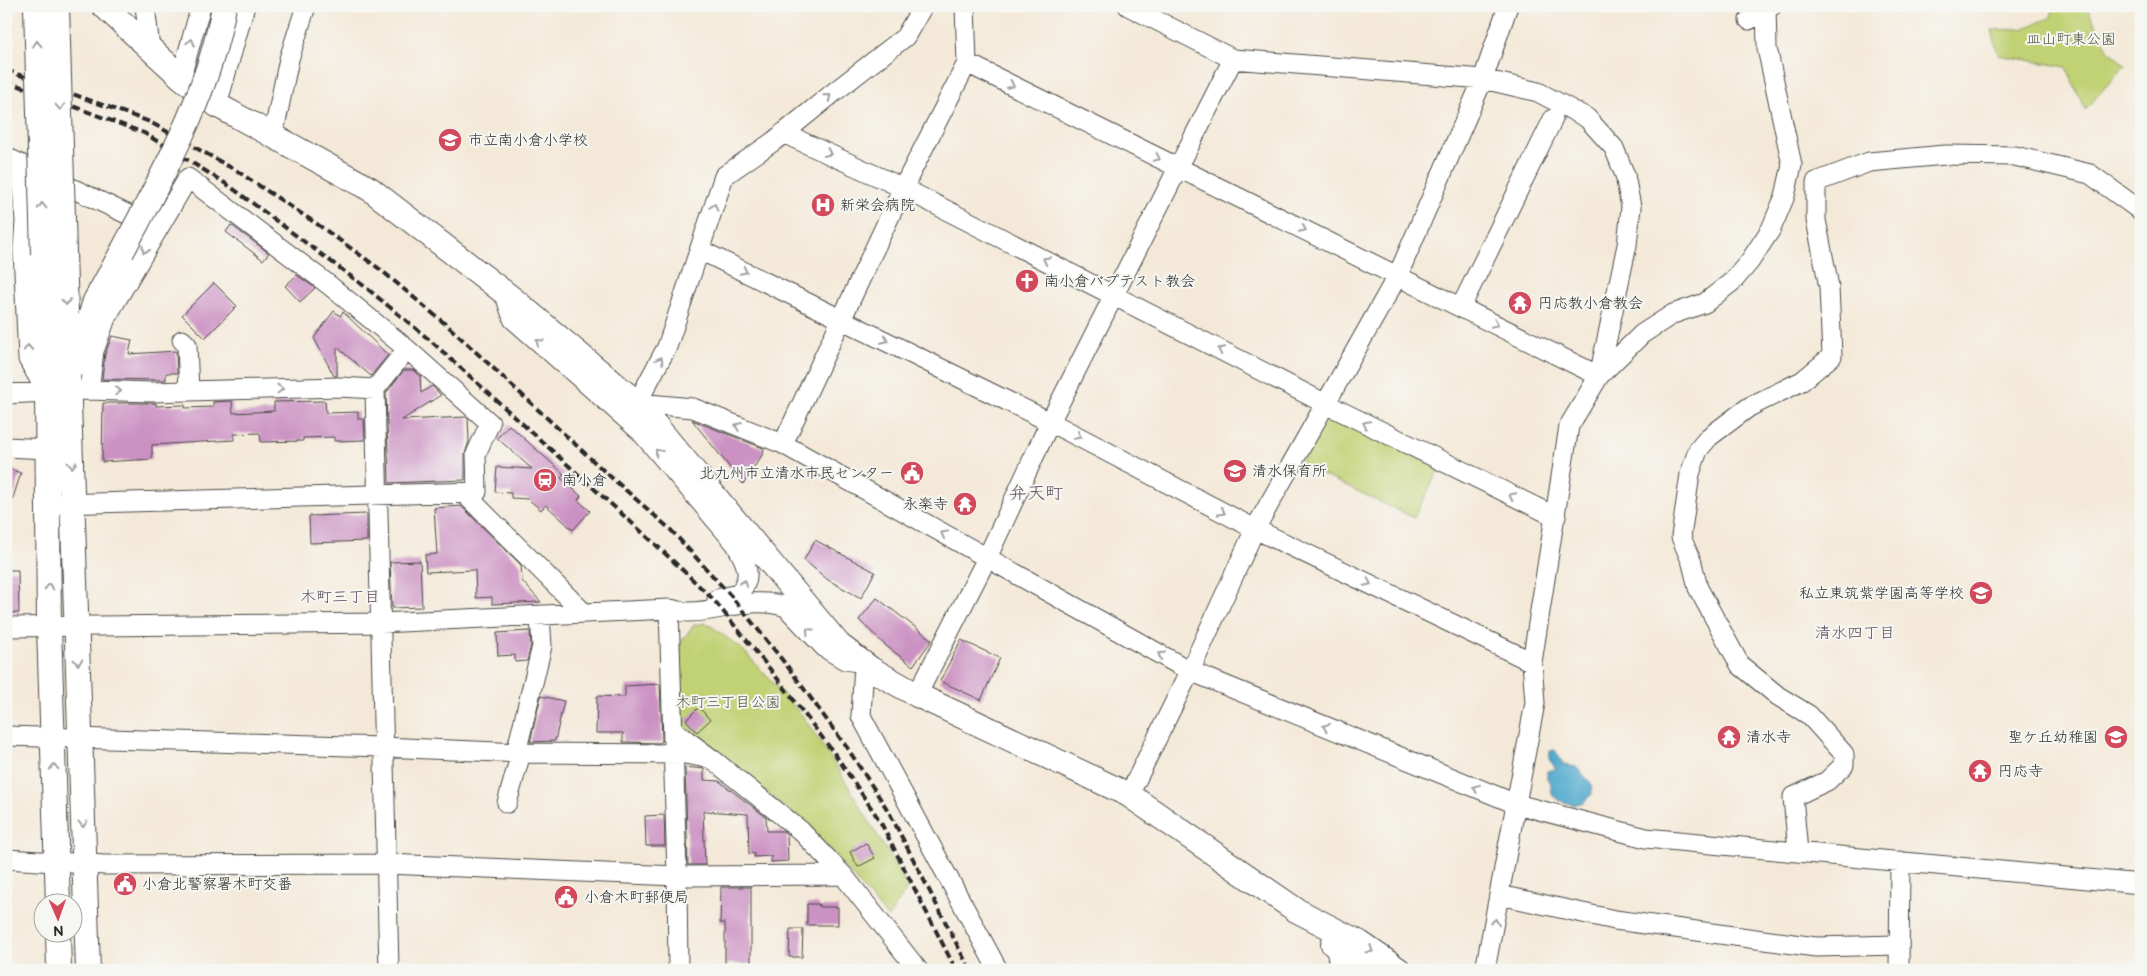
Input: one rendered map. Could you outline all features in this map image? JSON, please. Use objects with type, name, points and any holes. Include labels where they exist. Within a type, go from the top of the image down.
[{"type":"street","points":[[36,6],[54,254],[68,391],[88,970]]},
{"type":"street","points":[[54,254],[58,6]]},
{"type":"street","points":[[104,6],[181,77],[217,105],[370,189],[504,292],[637,403],[839,645],[864,663],[918,695],[1129,795],[1296,910],[1360,943],[1399,970]]},
{"type":"street","points":[[145,6],[150,48]]},
{"type":"street","points":[[181,77],[201,6]]},
{"type":"street","points":[[58,894],[49,627],[48,449],[68,391],[77,355],[95,301],[164,172],[208,74],[220,31],[224,6]]},
{"type":"street","points":[[217,105],[245,6]]},
{"type":"street","points":[[273,136],[289,59],[306,6]]},
{"type":"street","points":[[637,403],[667,348],[724,176],[783,133],[905,37],[923,6]]},
{"type":"street","points":[[783,444],[903,188],[968,63],[965,6]]},
{"type":"street","points":[[1128,6],[1234,60],[1483,78],[1538,92],[1593,112],[1614,148],[1625,175],[1631,208],[1627,246],[1599,376]]},
{"type":"street","points":[[1129,795],[1190,672],[1256,529],[1398,275],[1483,78],[1508,6]]},
{"type":"street","points":[[1748,20],[1768,7]]},
{"type":"street","points":[[1485,970],[1535,704],[1532,662],[1570,426],[1599,376],[1642,334],[1673,314],[1705,302],[1733,281],[1750,261],[1771,229],[1785,196],[1792,165],[1767,48],[1768,7]]},
{"type":"street","points":[[918,695],[987,558],[1050,422],[1234,60]]},
{"type":"street","points":[[968,63],[1599,376]]},
{"type":"street","points":[[1461,307],[1553,119]]},
{"type":"street","points":[[783,133],[903,188],[1326,404],[1556,517]]},
{"type":"street","points":[[1816,182],[1869,162],[1945,155],[2015,156],[2090,174],[2141,211]]},
{"type":"street","points":[[13,160],[25,221],[23,249],[28,359],[68,391]]},
{"type":"street","points":[[13,160],[158,229]]},
{"type":"street","points":[[1792,165],[1816,182]]},
{"type":"street","points":[[48,505],[477,492],[476,454],[490,423],[407,349],[329,285],[188,178],[106,318],[94,352],[68,391]]},
{"type":"street","points":[[1798,852],[1793,797],[1827,781],[1844,765],[1844,754],[1809,716],[1778,696],[1740,665],[1698,588],[1692,563],[1680,537],[1690,474],[1698,450],[1709,437],[1749,407],[1802,381],[1832,356],[1829,287],[1816,220],[1816,182]]},
{"type":"street","points":[[700,250],[1050,422],[1256,529],[1532,662]]},
{"type":"street","points":[[504,292],[513,319],[640,431],[742,555],[748,576],[745,586],[738,594],[685,603],[670,609]]},
{"type":"street","points":[[182,340],[187,345],[189,391]]},
{"type":"street","points":[[389,970],[382,747],[375,389],[407,349]]},
{"type":"street","points":[[6,394],[68,391],[189,391],[348,387],[375,389]]},
{"type":"street","points":[[637,403],[693,408],[783,444],[1190,672],[1516,804],[1646,838],[2141,884]]},
{"type":"street","points":[[6,447],[48,449]]},
{"type":"street","points":[[464,493],[584,613]]},
{"type":"street","points":[[6,627],[380,623],[670,609],[688,612],[763,602],[786,607],[825,648],[845,660],[864,663]]},
{"type":"street","points":[[670,609],[678,970]]},
{"type":"street","points":[[507,803],[542,646],[540,616]]},
{"type":"street","points":[[864,663],[861,716],[998,970]]},
{"type":"street","points":[[673,730],[801,831],[843,876],[918,970]]},
{"type":"street","points":[[6,736],[53,736],[519,753],[674,754],[712,759]]},
{"type":"street","points":[[6,859],[85,864],[386,864],[677,876],[843,876]]},
{"type":"street","points":[[1899,970],[1900,861]]},
{"type":"street","points":[[1500,896],[1614,920],[1816,947],[1898,945]]},
{"type":"street","points":[[1296,910],[1343,960],[1366,970]]},
{"type":"street","points":[[58,944],[59,970]]},
{"type":"green space","name":"皿山町東公園","points":[[2055,6],[2086,6],[2109,51],[2125,65],[2085,110],[2066,67],[1998,55],[1992,30],[2021,29],[2050,18]]},
{"type":"green space","points":[[1332,415],[1440,468],[1414,518],[1300,464],[1323,417]]},
{"type":"green space","name":"木町三丁目公園","points":[[707,623],[742,649],[802,715],[838,769],[908,887],[888,918],[812,829],[689,730],[682,721],[679,644],[694,625]]},
{"type":"water","points":[[1555,750],[1563,764],[1576,767],[1591,783],[1592,794],[1584,802],[1573,805],[1556,798],[1552,793],[1551,783],[1547,779],[1547,771],[1556,769],[1549,759],[1550,751]]},
{"type":"building","points":[[231,225],[269,253],[263,260],[226,232]]},
{"type":"building","points":[[297,275],[315,288],[300,302],[285,286]]},
{"type":"building","points":[[214,283],[237,306],[205,338],[182,315]]},
{"type":"building","points":[[334,311],[340,316],[343,312],[388,355],[371,376],[337,347],[337,376],[334,376],[314,338]]},
{"type":"building","points":[[112,336],[132,340],[129,354],[176,351],[177,373],[166,373],[166,380],[102,379],[105,354]]},
{"type":"building","points":[[404,370],[414,370],[420,376],[421,393],[432,386],[441,395],[402,420],[468,418],[469,441],[465,454],[465,480],[389,483],[386,393]]},
{"type":"building","points":[[232,401],[233,413],[274,411],[274,402],[325,401],[326,413],[358,412],[358,419],[364,419],[365,440],[334,441],[334,437],[303,438],[303,441],[261,442],[260,433],[234,434],[234,440],[152,445],[152,459],[102,462],[103,403],[156,403],[156,406],[185,405],[185,408],[213,407],[213,402]]},
{"type":"building","points":[[692,420],[763,448],[764,452],[743,484]]},
{"type":"building","points":[[509,425],[564,474],[561,478],[581,496],[578,500],[590,511],[573,530],[546,505],[541,510],[528,499],[511,498],[511,493],[495,492],[497,467],[532,469],[497,438]]},
{"type":"building","points":[[6,468],[21,473],[9,510],[6,509]]},
{"type":"building","points":[[461,506],[521,565],[522,581],[541,602],[492,604],[492,597],[476,598],[475,570],[426,572],[425,555],[437,554],[434,508]]},
{"type":"building","points":[[367,514],[367,541],[310,543],[309,516]]},
{"type":"building","points":[[815,540],[875,572],[861,598],[828,580],[804,560]]},
{"type":"building","points":[[420,561],[422,607],[392,608],[390,562]]},
{"type":"building","points":[[6,570],[18,570],[19,613],[6,613]]},
{"type":"building","points":[[877,598],[932,640],[913,666],[885,645],[859,620]]},
{"type":"building","points":[[530,631],[531,645],[527,661],[515,662],[515,655],[498,656],[497,633]]},
{"type":"building","points":[[961,640],[1000,658],[981,700],[940,681]]},
{"type":"building","points":[[660,684],[662,741],[660,743],[623,742],[623,733],[596,733],[597,696],[625,697],[625,686]]},
{"type":"building","points":[[541,696],[564,701],[555,741],[530,742]]},
{"type":"building","points":[[699,707],[710,720],[697,732],[686,720]]},
{"type":"building","points":[[685,767],[704,769],[704,780],[719,781],[766,817],[767,831],[783,831],[787,834],[788,861],[771,862],[771,856],[754,857],[754,853],[749,854],[748,814],[703,811],[705,865],[688,865]]},
{"type":"building","points":[[664,815],[665,846],[646,846],[645,816]]},
{"type":"building","points":[[866,843],[875,858],[858,867],[850,852]]},
{"type":"building","points":[[721,887],[751,887],[751,964],[725,964],[725,923],[720,923]]},
{"type":"building","points":[[807,904],[819,904],[819,907],[838,907],[838,925],[807,925]]},
{"type":"building","points":[[790,929],[803,929],[802,957],[789,957]]},
{"type":"railway","points":[[6,70],[150,122],[237,171],[317,224],[381,270],[449,327],[604,471],[670,529],[731,596],[788,667],[848,749],[889,812],[970,970]]},
{"type":"railway","points":[[6,81],[144,133],[228,185],[364,286],[431,341],[654,543],[713,599],[774,674],[837,757],[880,821],[956,970]]},
{"type":"place","name":"市立南小倉小学校","points":[[450,140]]},
{"type":"place","name":"新栄会病院","points":[[823,205]]},
{"type":"place","name":"南小倉バプテスト教会","points":[[1027,281]]},
{"type":"place","name":"円応教小倉教会","points":[[1520,303]]},
{"type":"place","name":"清水保育所","points":[[1235,471]]},
{"type":"place","name":"北九州市立清水市民センター","points":[[912,473]]},
{"type":"place","name":"南小倉","points":[[545,480]]},
{"type":"place","name":"永楽寺","points":[[965,504]]},
{"type":"place","name":"私立東筑紫学園高等学校","points":[[1981,593]]},
{"type":"place","name":"清水寺","points":[[1729,737]]},
{"type":"place","name":"聖ケ丘幼稚園","points":[[2116,737]]},
{"type":"place","name":"円応寺","points":[[1980,771]]},
{"type":"place","name":"小倉北警察署木町交番","points":[[125,884]]},
{"type":"place","name":"小倉木町郵便局","points":[[566,897]]},
{"type":"district","name":"弁天町","points":[[1036,493]]},
{"type":"district","name":"木町三丁目","points":[[340,596]]},
{"type":"district","name":"清水四丁目","points":[[1855,632]]}]
